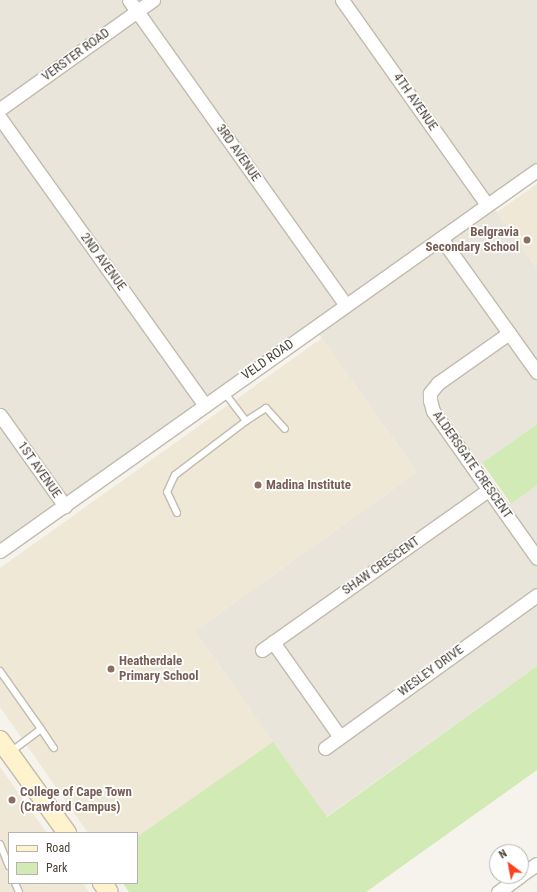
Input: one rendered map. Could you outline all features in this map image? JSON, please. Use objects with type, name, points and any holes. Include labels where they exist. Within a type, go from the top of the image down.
[{"type":"street","name":"3RD AVENUE","points":[[129,0],[346,305]]},
{"type":"street","name":"VERSTER ROAD","points":[[0,109],[152,0]]},
{"type":"street","name":"4TH AVENUE","points":[[342,0],[487,205]]},
{"type":"street","name":"2ND AVENUE","points":[[0,118],[205,405]]},
{"type":"street","name":"VELD ROAD","points":[[0,551],[537,170]]},
{"type":"street","points":[[441,238],[537,372]]},
{"type":"street","name":"ALDERSGATE CRESCENT","points":[[509,333],[438,383],[430,393],[430,400],[433,412],[537,558]]},
{"type":"street","name":"1ST AVENUE","points":[[0,415],[64,506]]},
{"type":"street","name":"SHAW CRESCENT","points":[[262,650],[488,490]]},
{"type":"street","name":"WESLEY DRIVE","points":[[325,748],[537,595]]},
{"type":"street","points":[[273,642],[340,737]]},
{"type":"street","points":[[5,746],[66,832]]},
{"type":"street","points":[[498,892],[510,884]]},
{"type":"lane","points":[[224,392],[246,421]]},
{"type":"lane","points":[[177,513],[166,492],[175,475],[246,421],[266,408],[285,429]]},
{"type":"lane","points":[[0,671],[54,748]]},
{"type":"lane","points":[[5,746],[41,729]]},
{"type":"lane","points":[[0,844],[8,864]]},
{"type":"shaded area","points":[[0,0],[537,0],[537,168],[490,202],[537,268],[537,424],[475,468],[503,509],[537,485],[537,666],[326,817],[195,631],[417,472],[314,327],[0,549]]},
{"type":"shaded area","name":"Belgravia Secondary School","points":[[537,184],[537,268],[497,212]]},
{"type":"shaded area","name":"Heatherdale Primary School","points":[[322,338],[417,472],[195,631],[375,886],[366,892],[129,892],[124,884],[138,884],[138,832],[87,832],[0,707],[0,568]]},
{"type":"shaded area","name":"College of Cape Town (Crawford Campus)","points":[[0,767],[46,832],[8,832],[8,884],[84,884],[89,892],[0,892]]},
{"type":"green space","points":[[537,424],[537,485],[511,504],[482,463]]},
{"type":"green space","points":[[537,666],[537,770],[366,892],[129,892],[124,884],[138,884],[138,836],[273,742],[327,817]]},
{"type":"place","name":"Belgravia Secondary School","points":[[527,240]]},
{"type":"place","name":"Madina Institute","points":[[258,485]]},
{"type":"place","name":"Heatherdale Primary School","points":[[111,669]]},
{"type":"place","name":"College of Cape Town (Crawford Campus)","points":[[12,800]]}]
